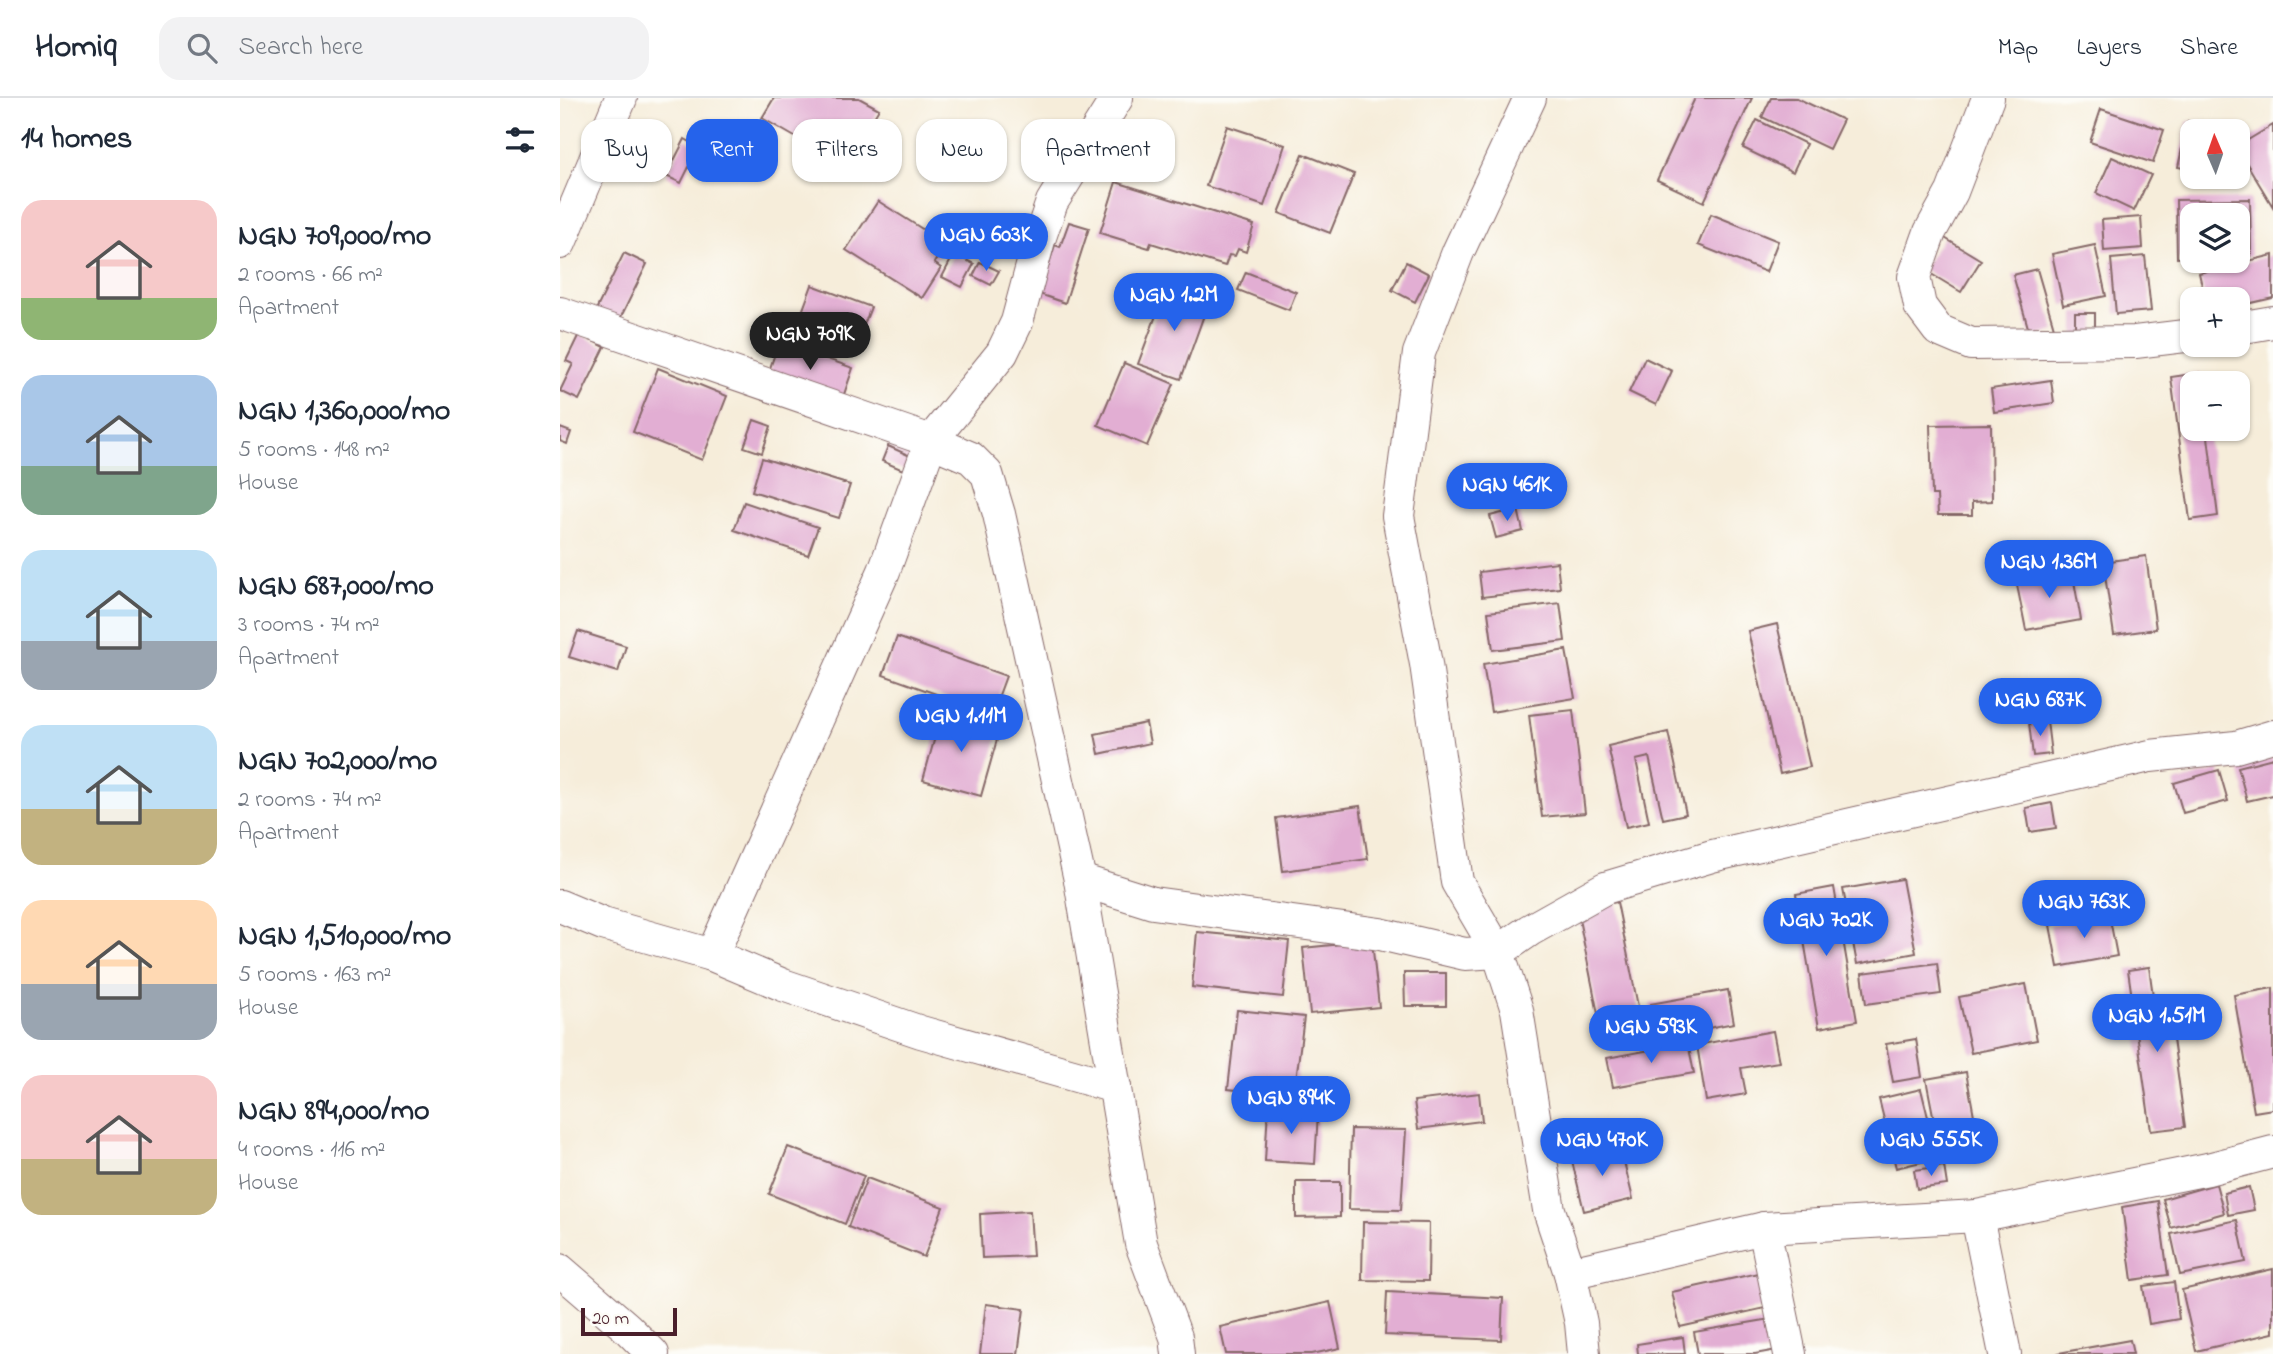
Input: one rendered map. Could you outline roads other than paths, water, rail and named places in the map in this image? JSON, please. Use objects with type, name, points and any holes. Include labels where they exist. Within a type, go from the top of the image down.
[{"type":"street","points":[[560,243],[621,98]]},
{"type":"street","points":[[712,954],[884,571],[931,442],[1002,353],[1017,322],[1052,202],[1116,98]]},
{"type":"street","points":[[1530,98],[1458,252],[1419,353],[1398,516],[1426,664],[1457,883],[1498,952],[1517,1010],[1549,1210],[1570,1273],[1581,1323],[1584,1354]]},
{"type":"street","points":[[1988,98],[1952,192],[1930,232],[1914,277],[1920,306],[1938,330],[1971,344],[2135,342],[2180,337]]},
{"type":"street","points":[[560,313],[931,442],[971,458],[987,474],[999,514],[1080,880],[1141,1244],[1176,1337],[1178,1354]]},
{"type":"street","points":[[2250,326],[2273,322]]},
{"type":"street","points":[[1080,880],[1153,903],[1380,934],[1465,954],[1498,952],[1530,930],[1605,888],[1712,856],[2150,756],[2236,747],[2273,736]]},
{"type":"street","points":[[560,906],[603,924],[712,954],[783,985],[921,1032],[1115,1087]]},
{"type":"street","points":[[1570,1273],[1764,1228],[1977,1216],[2208,1169],[2273,1152]]},
{"type":"street","points":[[1977,1216],[2005,1354]]},
{"type":"street","points":[[1764,1228],[1790,1354]]},
{"type":"street","points":[[560,1270],[626,1326],[653,1354]]}]
